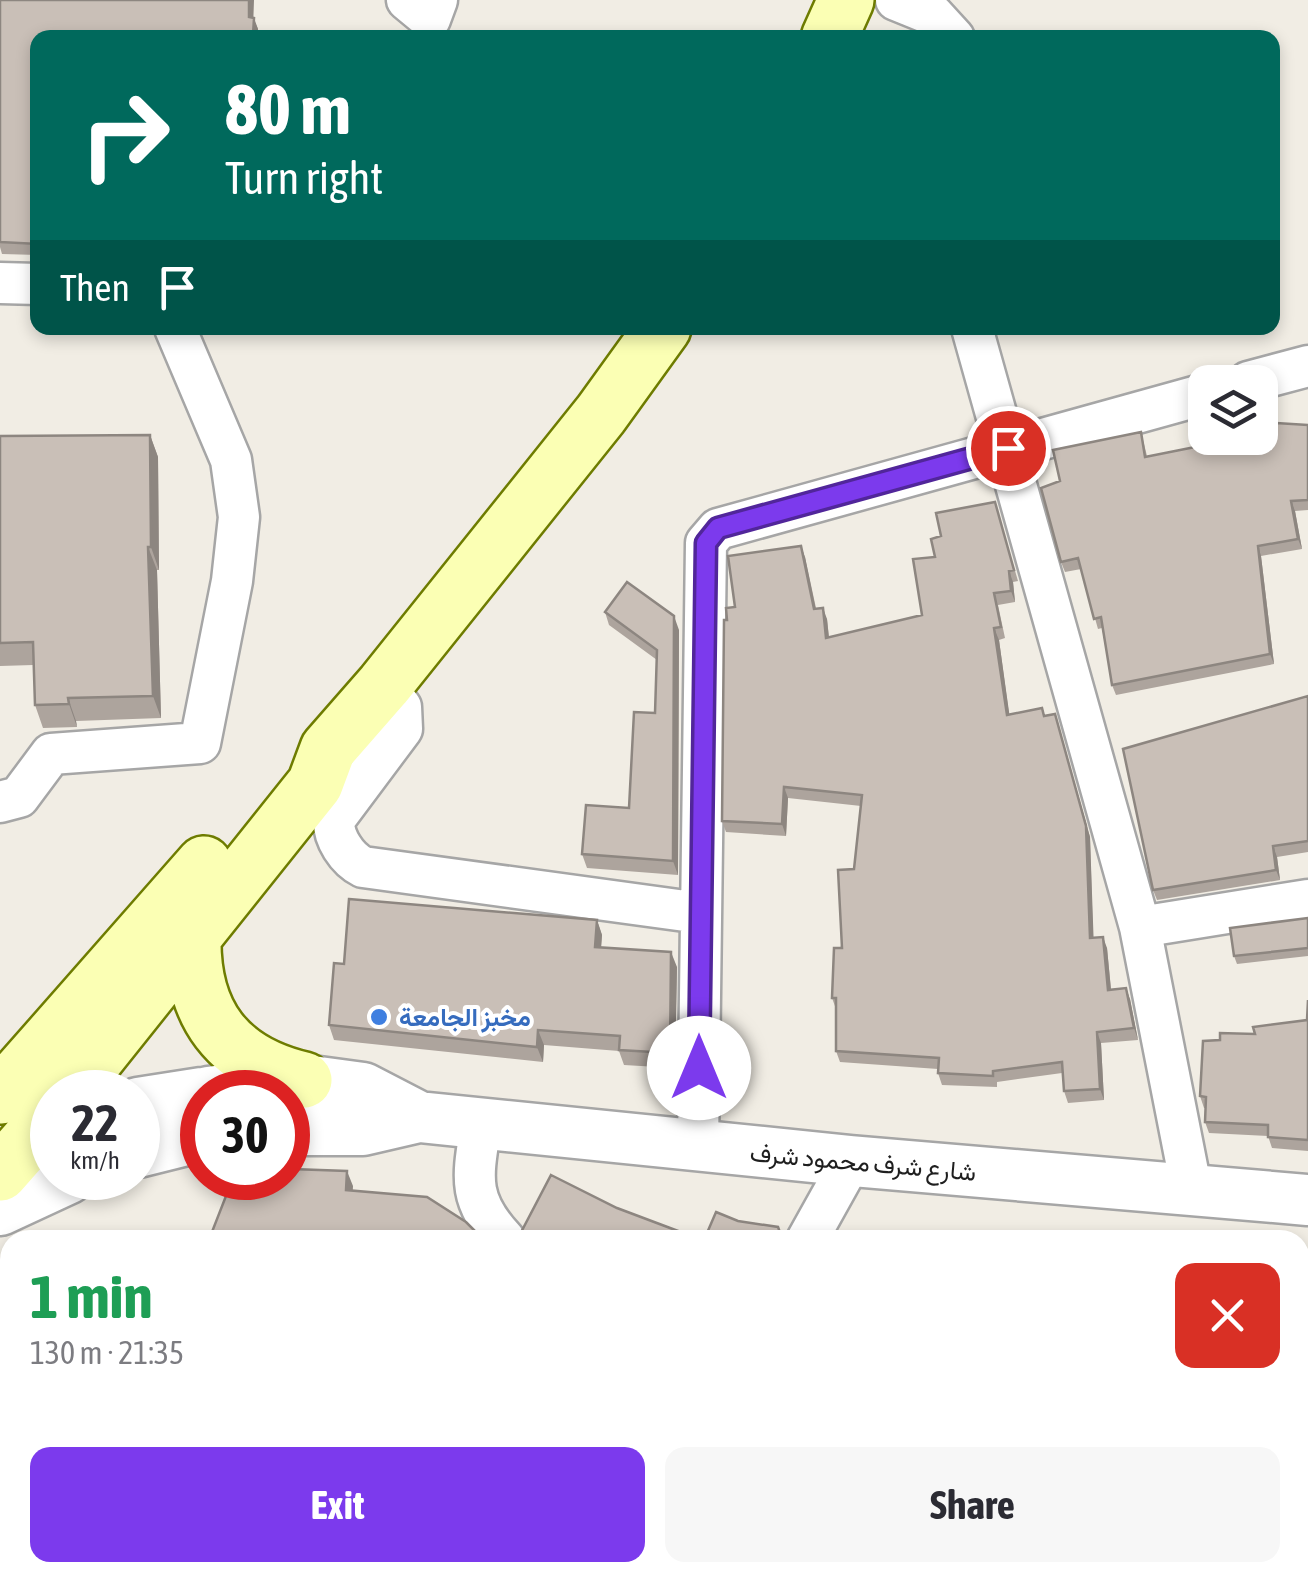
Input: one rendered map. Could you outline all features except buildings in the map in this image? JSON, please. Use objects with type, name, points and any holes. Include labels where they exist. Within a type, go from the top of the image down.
[{"type":"main road","points":[[833,30],[846,0]]},
{"type":"main road","points":[[76,1070],[193,935],[315,784],[328,749],[601,414],[658,335]]},
{"type":"main road","points":[[70,1070],[287,768],[328,749]]},
{"type":"main road","points":[[193,935],[192,964],[198,992],[210,1018],[228,1042],[270,1070]]},
{"type":"main road","points":[[0,1173],[30,1126]]},
{"type":"street","points":[[896,0],[933,15],[947,30]]},
{"type":"street","points":[[0,283],[30,284]]},
{"type":"street","points":[[0,802],[19,797],[51,754],[200,743],[232,581],[239,517],[230,460],[179,335]]},
{"type":"street","points":[[974,335],[1140,927],[1192,1192]]},
{"type":"street","points":[[1278,374],[1308,366]]},
{"type":"street","points":[[698,1146],[706,543],[718,528],[1188,399]]},
{"type":"street","points":[[384,685],[401,707],[402,729],[334,820],[334,830],[354,863],[364,868],[700,913]]},
{"type":"street","points":[[1140,927],[1308,900]]},
{"type":"street","points":[[310,1081],[363,1088],[419,1117]]},
{"type":"street","points":[[310,1130],[364,1130],[419,1117]]},
{"type":"street","name":"شارع شرف محمود شرف","points":[[419,1117],[850,1161],[1308,1200]]},
{"type":"street","points":[[482,1124],[472,1177],[474,1194],[496,1230]]},
{"type":"street","points":[[812,1230],[850,1161]]},
{"type":"street","points":[[0,1210],[30,1196]]},
{"type":"place","name":"مخبز الجامعة","points":[[379,1017]]},
{"type":"route","points":[[699,1068],[706,543],[718,528],[1008,448]]}]
